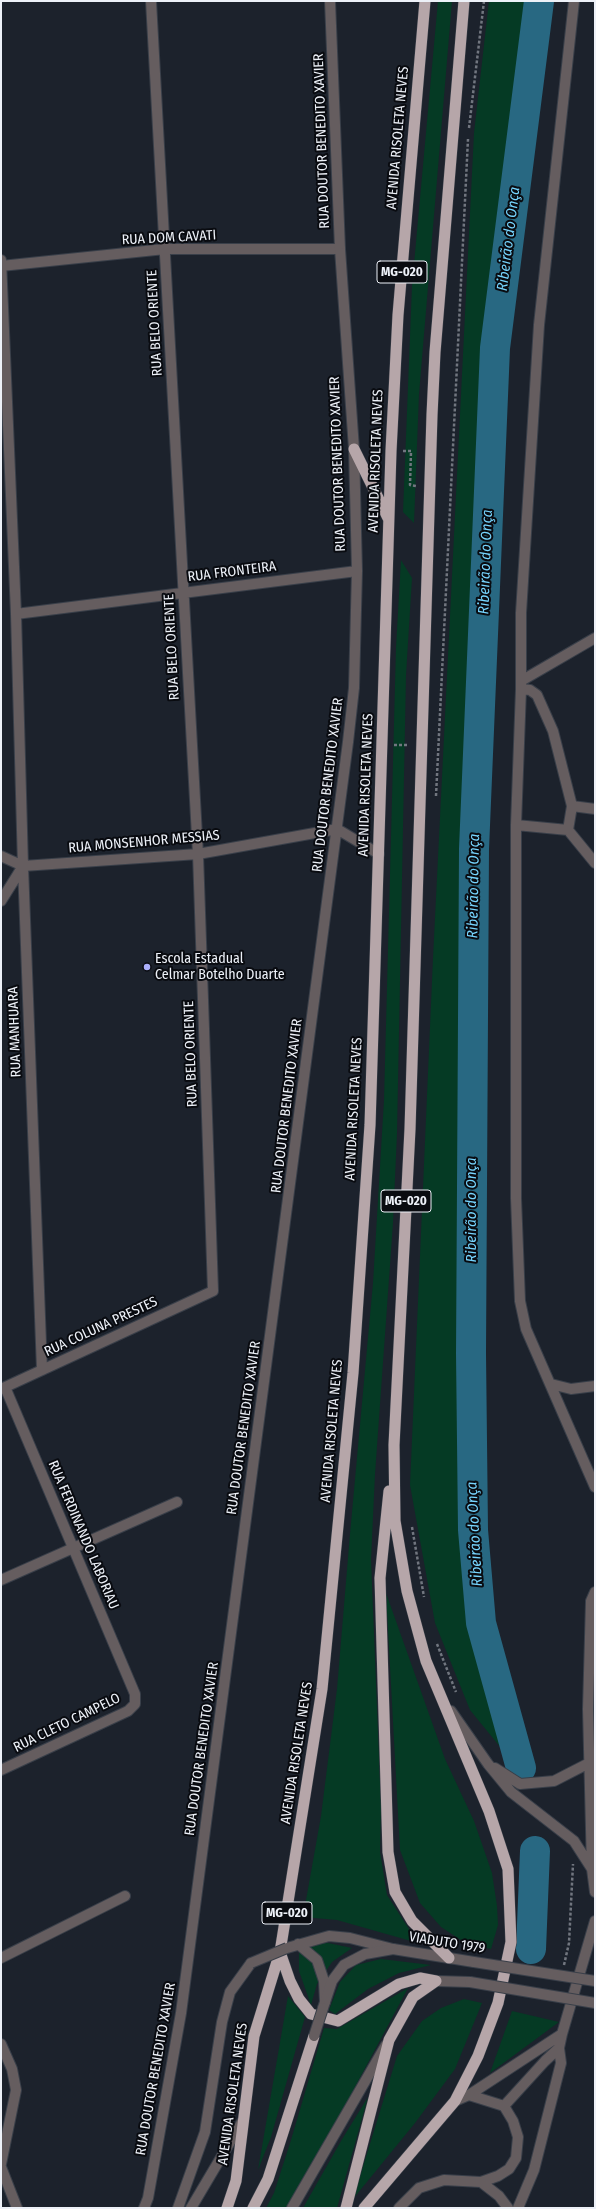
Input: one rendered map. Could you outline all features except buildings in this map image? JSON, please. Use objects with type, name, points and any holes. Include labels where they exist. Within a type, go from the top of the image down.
[{"type":"highway","name":"AVENIDA RISOLETA NEVES","points":[[227,2208],[236,2181],[242,2122],[254,2036],[284,1950],[322,1689],[353,1373],[370,1124],[389,520],[398,314],[425,1]]},
{"type":"highway","name":"MG-020","points":[[364,2208],[455,2101],[478,2056],[498,2003],[511,1942],[508,1869],[490,1811],[426,1661],[407,1591],[395,1521],[394,1445],[410,1130],[434,360],[464,1]]},
{"type":"highway","points":[[354,449],[389,520]]},
{"type":"highway","points":[[394,1445],[380,1578],[388,1852],[395,1892],[398,1898],[412,1921],[449,1958]]},
{"type":"highway","points":[[284,1950],[290,1981],[299,1999],[311,2014],[338,2022],[399,1984],[420,1978],[436,1980]]},
{"type":"highway","points":[[346,2208],[389,2040],[413,1997],[436,1980]]},
{"type":"highway","points":[[253,2208],[268,2179],[314,2036]]},
{"type":"street","name":"RUA BELO ORIENTE","points":[[151,1],[198,854],[213,1291]]},
{"type":"street","name":"RUA DOUTOR BENEDITO XAVIER","points":[[144,2208],[148,2198],[180,2013],[337,829],[354,688],[357,571],[354,449],[340,249],[330,1]]},
{"type":"street","points":[[574,1],[539,325],[521,613],[521,685],[516,825],[516,1190],[520,1301],[526,1329],[595,1487]]},
{"type":"street","name":"RUA DOM CAVATI","points":[[1,266],[165,249],[340,249]]},
{"type":"street","name":"RUA MANHUARA","points":[[1,260],[16,614],[23,866],[42,1370]]},
{"type":"street","name":"RUA FRONTEIRA","points":[[16,614],[357,571]]},
{"type":"street","points":[[521,685],[595,638]]},
{"type":"street","points":[[521,685],[537,695],[552,731],[572,806],[568,830]]},
{"type":"street","points":[[572,806],[595,809]]},
{"type":"street","points":[[516,825],[568,830],[595,863]]},
{"type":"street","points":[[337,829],[379,854]]},
{"type":"street","name":"RUA MONSENHOR MESSIAS","points":[[23,866],[198,854],[337,829]]},
{"type":"street","points":[[1,856],[23,866],[1,901]]},
{"type":"street","name":"RUA COLUNA PRESTES","points":[[3,1388],[213,1291]]},
{"type":"street","points":[[551,1384],[571,1389],[595,1386]]},
{"type":"street","name":"RUA FERDINANDO LABORIAU","points":[[3,1388],[135,1694]]},
{"type":"street","points":[[1,1580],[177,1502]]},
{"type":"street","points":[[595,1592],[591,1601],[588,1709],[593,1761],[592,1869],[595,1892]]},
{"type":"street","points":[[426,1661],[454,1717],[488,1764],[511,1792],[574,1841],[592,1869]]},
{"type":"street","name":"RUA CLETO CAMPELO","points":[[1,1770],[128,1711],[135,1704],[135,1694]]},
{"type":"street","points":[[488,1764],[520,1784],[554,1781],[593,1761]]},
{"type":"street","points":[[1,1958],[125,1896]]},
{"type":"street","points":[[518,2208],[534,2170],[561,2064],[559,2048],[562,2034],[595,1921]]},
{"type":"street","points":[[178,2208],[205,2132],[222,2022],[230,1992],[251,1963],[298,1944],[328,1936],[350,1938],[393,1949]]},
{"type":"street","points":[[298,1944],[318,1960],[324,1981],[324,2005]]},
{"type":"street","name":"VIADUTO 1979","points":[[314,2036],[332,1981],[344,1965],[365,1954],[393,1949],[595,1981]]},
{"type":"street","points":[[436,1980],[470,1982],[595,2003]]},
{"type":"street","points":[[455,2101],[469,2095],[562,2034]]},
{"type":"street","points":[[292,2208],[389,2040]]},
{"type":"street","points":[[1,2044],[12,2069],[16,2090],[1,2164]]},
{"type":"street","points":[[504,2106],[559,2048]]},
{"type":"street","points":[[398,2208],[419,2188],[444,2180],[481,2182],[498,2176],[509,2169],[516,2158],[518,2137],[513,2121],[504,2106],[469,2095]]},
{"type":"street","points":[[191,2208],[242,2122]]},
{"type":"street","points":[[1,2167],[17,2208]]},
{"type":"street","points":[[481,2182],[499,2196],[508,2208]]},
{"type":"path","points":[[436,800],[468,133],[484,1]]},
{"type":"path","points":[[411,1524],[425,1600]]},
{"type":"path","points":[[435,1638],[458,1698]]},
{"type":"path","points":[[562,1972],[569,1943],[574,1841]]},
{"type":"green space","points":[[438,1],[452,1],[419,394],[414,523],[403,512],[412,286]]},
{"type":"green space","points":[[489,1],[533,1],[493,319],[478,618],[467,957],[467,1484],[474,1617],[510,1759],[470,1710],[435,1623],[410,1485],[433,958],[474,133]]},
{"type":"green space","points":[[401,560],[412,578],[406,675],[397,1133],[393,1223],[375,1474],[371,1560],[381,1807],[380,1852],[387,1895],[418,1943],[337,1920],[303,1917],[321,1816],[337,1689],[373,1283],[384,1100],[396,648]]},
{"type":"green space","points":[[386,1593],[445,1759],[474,1821],[492,1873],[498,1925],[491,1949],[467,1944],[441,1927],[420,1903],[400,1850]]},
{"type":"green space","points":[[328,1943],[352,1948],[332,1962],[317,1984],[311,2005],[299,1971],[299,1945]]},
{"type":"green space","points":[[381,1959],[431,1965],[399,1973],[368,1989],[335,2014],[329,2010],[340,1982],[356,1965]]},
{"type":"green space","points":[[408,1988],[347,2102],[286,2208],[266,2208],[274,2193],[324,2028],[337,2029]]},
{"type":"green space","points":[[288,1996],[305,2017],[271,2137],[258,2170]]},
{"type":"green space","points":[[464,1999],[482,2003],[455,2069],[415,2123],[353,2199],[397,2056],[422,2021],[441,2008]]},
{"type":"green space","points":[[512,2011],[559,2022],[490,2073]]},
{"type":"green space","points":[[368,2097],[337,2208],[303,2208],[341,2141]]},
{"type":"waterway","name":"Ribeirão do Onça","points":[[521,1768],[481,1623],[473,1530],[471,1353],[474,849],[495,348],[539,1]]},
{"type":"waterway","name":"Ribeirão do Onça","points":[[531,1949],[535,1851]]},
{"type":"place","name":"Escola Estadual Celmar Botelho Duarte","points":[[147,967]]}]
